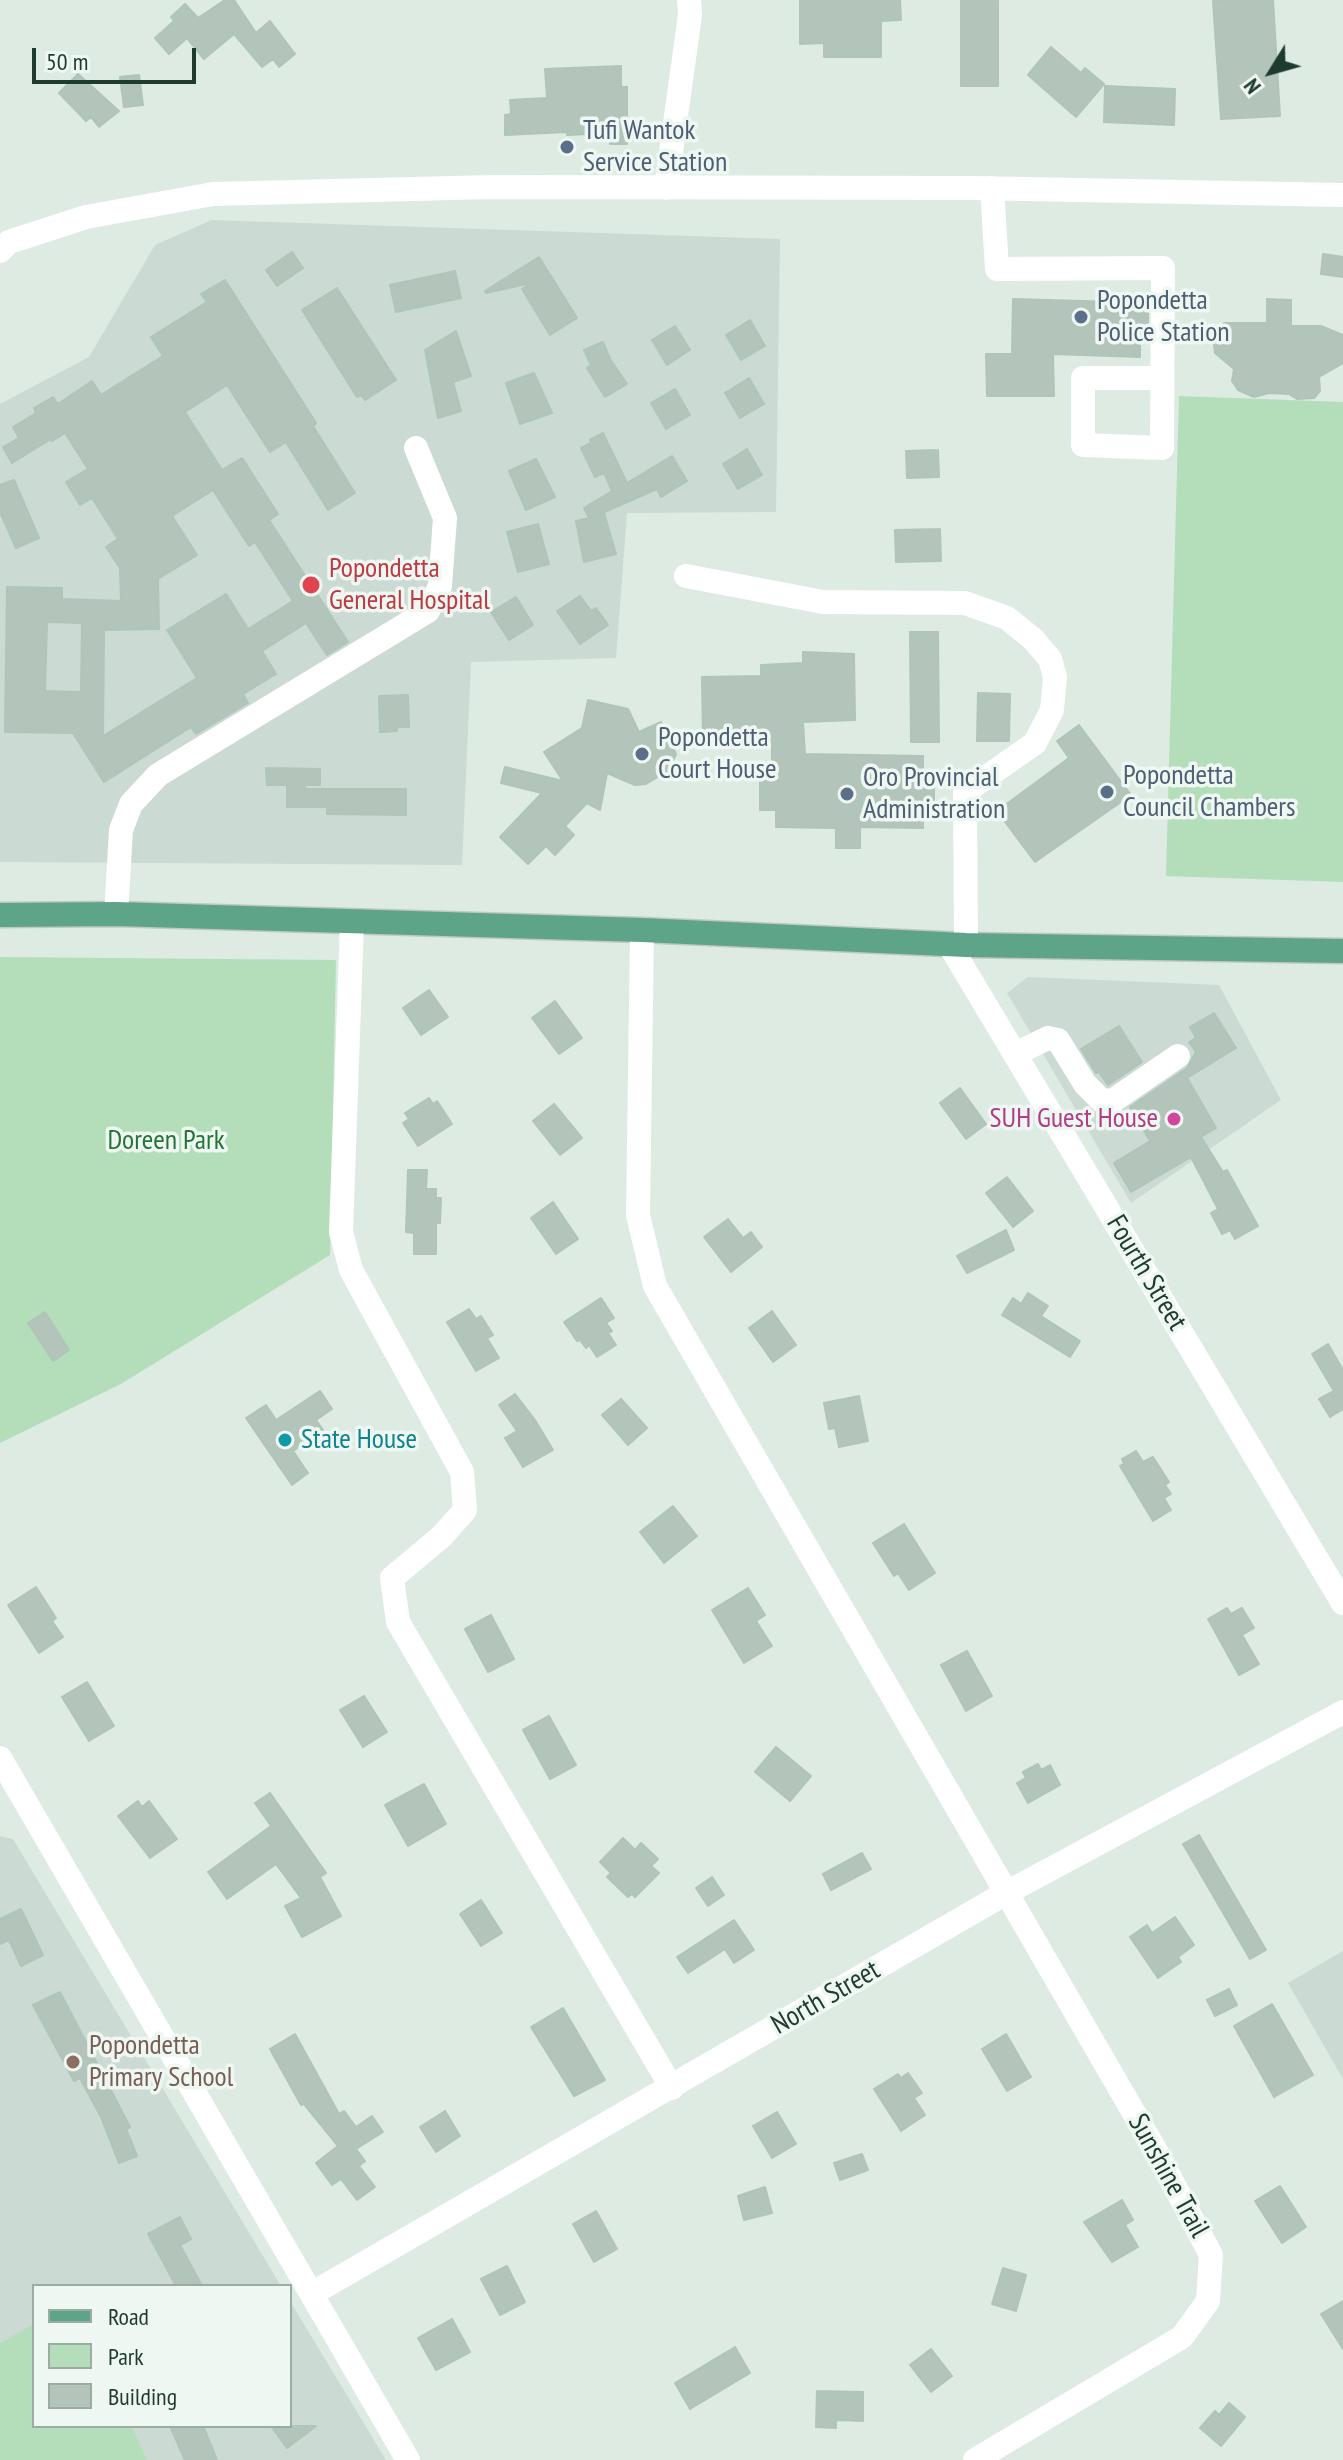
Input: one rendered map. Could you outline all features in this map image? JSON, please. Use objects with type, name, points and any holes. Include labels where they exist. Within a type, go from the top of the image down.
[{"type":"main road","points":[[0,915],[116,914],[642,930],[958,945],[1343,951]]},
{"type":"street","points":[[666,188],[690,15],[689,0]]},
{"type":"street","points":[[0,251],[9,242],[86,217],[213,194],[493,187],[992,188],[1343,195]]},
{"type":"street","points":[[992,188],[997,269],[1163,268],[1162,378]]},
{"type":"street","points":[[116,914],[121,830],[131,804],[158,775],[428,611],[440,586],[445,518],[416,448]]},
{"type":"street","points":[[686,576],[823,602],[965,603],[1007,618],[1033,639],[1050,659],[1055,677],[1052,710],[1035,743],[965,792],[958,945]]},
{"type":"street","points":[[352,922],[341,1232],[351,1270],[462,1472],[465,1510],[442,1536],[392,1578],[398,1622],[672,2088]]},
{"type":"street","name":"Sunshine Trail","points":[[642,930],[638,1215],[655,1286],[1156,2151],[1211,2255],[1208,2301],[1182,2337],[975,2460]]},
{"type":"street","name":"Fourth Street","points":[[958,945],[1015,1054],[1343,1603]]},
{"type":"street","points":[[1015,1054],[1048,1038],[1058,1040],[1085,1084],[1102,1101],[1114,1100],[1178,1056]]},
{"type":"street","name":"North Street","points":[[313,2293],[1006,1893],[1343,1712]]},
{"type":"street","points":[[3,1771],[313,2293],[408,2460]]},
{"type":"shaded area","name":"Popondetta General Hospital","points":[[212,220],[780,239],[776,512],[627,513],[616,658],[471,662],[462,865],[0,862],[0,404],[89,357],[155,245]]},
{"type":"shaded area","name":"SUH Guest House","points":[[1028,977],[1219,985],[1281,1100],[1131,1203],[1007,993]]},
{"type":"shaded area","name":"Popondetta Primary School","points":[[0,1836],[13,1839],[280,2284],[32,2284],[32,2428],[292,2428],[292,2304],[386,2460],[0,2460]]},
{"type":"shaded area","points":[[1343,1951],[1343,2079],[1288,1983]]},
{"type":"green space","points":[[1179,396],[1343,402],[1343,882],[1166,876]]},
{"type":"green space","name":"Doreen Park","points":[[0,957],[336,960],[330,1255],[121,1384],[0,1443]]},
{"type":"green space","points":[[32,2325],[32,2428],[132,2428],[147,2460],[0,2460],[0,2343]]},
{"type":"building","points":[[225,0],[234,0],[256,33],[270,21],[295,54],[279,67],[273,59],[262,67],[234,34],[204,59],[187,38],[169,54],[155,38],[174,21],[171,17],[185,4],[198,18]]},
{"type":"building","points":[[800,0],[900,0],[901,20],[881,21],[881,57],[824,57],[824,43],[800,44]]},
{"type":"building","points":[[961,0],[998,0],[998,86],[961,86]]},
{"type":"building","points":[[1273,0],[1280,116],[1221,119],[1213,1]]},
{"type":"building","points":[[1051,47],[1081,73],[1085,68],[1104,84],[1076,117],[1028,75]]},
{"type":"building","points":[[621,66],[621,87],[627,87],[627,144],[610,144],[610,133],[505,135],[505,115],[511,114],[510,100],[547,98],[545,69]]},
{"type":"building","points":[[78,74],[119,111],[99,127],[91,117],[86,121],[59,93]]},
{"type":"building","points":[[139,75],[143,105],[124,107],[120,77]]},
{"type":"building","points":[[1105,86],[1175,89],[1174,125],[1104,122]]},
{"type":"building","points":[[292,252],[303,268],[277,286],[266,270]]},
{"type":"building","points":[[1323,254],[1343,257],[1343,277],[1321,274]]},
{"type":"building","points":[[539,257],[577,318],[550,335],[522,289],[531,283],[485,291]]},
{"type":"building","points":[[455,271],[461,298],[396,312],[390,285]]},
{"type":"building","points":[[225,280],[316,423],[313,426],[355,493],[328,510],[286,442],[270,452],[227,385],[185,412],[222,470],[242,458],[278,514],[269,520],[348,642],[327,655],[306,623],[262,651],[276,674],[243,694],[248,703],[196,734],[191,727],[104,782],[73,733],[5,732],[7,587],[62,588],[62,599],[121,601],[120,568],[106,547],[118,539],[92,498],[80,505],[66,482],[88,469],[65,433],[12,463],[3,447],[19,438],[13,427],[36,413],[34,408],[53,397],[58,404],[92,381],[101,395],[163,356],[151,337],[207,302],[201,294]],"holes":[[[213,490],[249,546],[255,542],[293,601],[248,629],[226,594],[167,630],[197,678],[103,736],[104,630],[159,629],[158,579],[197,555],[172,516]],[[47,622],[82,623],[81,692],[45,691]]]},
{"type":"building","points":[[337,288],[396,380],[365,400],[361,395],[357,397],[302,310]]},
{"type":"building","points":[[1013,299],[1148,303],[1148,336],[1140,335],[1140,357],[1053,354],[1054,396],[987,396],[986,354],[1012,354]]},
{"type":"building","points":[[1267,299],[1291,300],[1291,326],[1321,326],[1343,335],[1343,363],[1319,377],[1320,391],[1314,398],[1297,399],[1289,394],[1269,393],[1254,397],[1238,390],[1232,381],[1234,369],[1215,353],[1213,338],[1224,323],[1267,323]]},
{"type":"building","points":[[750,320],[765,346],[741,360],[726,335]]},
{"type":"building","points":[[675,326],[690,350],[667,365],[652,340]]},
{"type":"building","points":[[456,331],[471,376],[453,382],[461,411],[438,418],[425,350]]},
{"type":"building","points":[[603,342],[627,384],[605,397],[587,368],[591,365],[584,350]]},
{"type":"building","points":[[534,373],[552,413],[520,424],[506,383]]},
{"type":"building","points":[[749,378],[764,404],[740,418],[725,393]]},
{"type":"building","points":[[675,389],[690,415],[666,429],[651,403]]},
{"type":"building","points":[[603,433],[627,483],[672,456],[687,481],[661,497],[657,489],[593,517],[604,513],[616,554],[584,562],[576,521],[589,518],[584,508],[612,491],[604,473],[595,477],[581,448]]},
{"type":"building","points":[[747,449],[762,475],[738,489],[723,464]]},
{"type":"building","points":[[938,450],[939,477],[907,478],[906,451]]},
{"type":"building","points":[[536,459],[555,497],[526,510],[509,471]]},
{"type":"building","points":[[14,480],[39,538],[16,548],[0,512],[0,485]]},
{"type":"building","points":[[538,524],[549,564],[518,572],[507,532]]},
{"type":"building","points":[[940,529],[941,561],[896,562],[895,530]]},
{"type":"building","points":[[580,596],[591,611],[596,608],[608,625],[580,644],[557,611]]},
{"type":"building","points":[[516,597],[533,625],[509,640],[491,612]]},
{"type":"building","points":[[910,632],[938,632],[939,742],[911,742]]},
{"type":"building","points":[[803,652],[854,654],[855,720],[803,722],[805,754],[923,756],[923,782],[934,783],[934,805],[923,805],[923,828],[860,827],[860,848],[836,848],[836,828],[776,827],[776,810],[760,810],[760,775],[772,776],[772,741],[703,742],[702,677],[761,676],[761,665],[803,663]]},
{"type":"building","points":[[978,693],[1010,694],[1009,741],[977,741]]},
{"type":"building","points":[[408,695],[409,727],[380,732],[379,696]]},
{"type":"building","points":[[588,700],[628,709],[639,732],[661,722],[676,754],[669,770],[646,784],[635,785],[607,773],[600,810],[587,803],[565,826],[574,835],[555,855],[546,846],[528,864],[500,837],[542,793],[501,783],[505,767],[563,781],[544,752],[582,728]]},
{"type":"building","name":"Popondetta Council Chambers","points":[[1079,725],[1131,795],[1035,862],[997,811],[1069,758],[1057,741]]},
{"type":"building","points":[[266,768],[320,769],[320,785],[305,785],[305,789],[406,789],[406,815],[327,814],[327,807],[287,807],[287,785],[267,785]]},
{"type":"building","points":[[429,990],[448,1017],[421,1035],[403,1008]]},
{"type":"building","points":[[555,1001],[582,1038],[559,1054],[532,1018]]},
{"type":"building","points":[[1214,1013],[1236,1048],[1187,1078],[1216,1128],[1201,1137],[1223,1172],[1227,1170],[1258,1226],[1235,1239],[1230,1230],[1222,1234],[1211,1213],[1218,1209],[1191,1157],[1131,1192],[1114,1163],[1150,1141],[1130,1107],[1187,1068],[1196,1052],[1189,1042],[1196,1038],[1190,1027]]},
{"type":"building","points":[[1119,1026],[1142,1062],[1108,1085],[1099,1072],[1096,1073],[1081,1049]]},
{"type":"building","points":[[960,1088],[986,1124],[966,1139],[940,1103]]},
{"type":"building","points":[[429,1098],[433,1104],[437,1101],[452,1124],[418,1146],[403,1123],[409,1119],[405,1113]]},
{"type":"building","points":[[554,1104],[582,1138],[560,1155],[533,1121]]},
{"type":"building","points":[[408,1170],[427,1170],[426,1189],[436,1189],[436,1198],[441,1198],[440,1223],[436,1223],[436,1254],[414,1254],[414,1233],[406,1232]]},
{"type":"building","points":[[1007,1177],[1033,1211],[1013,1227],[986,1193]]},
{"type":"building","points":[[553,1202],[578,1239],[556,1254],[531,1218]]},
{"type":"building","points":[[728,1219],[743,1238],[751,1232],[762,1247],[731,1272],[704,1237]]},
{"type":"building","points":[[1006,1230],[1014,1250],[967,1273],[957,1256]]},
{"type":"building","points":[[1028,1293],[1048,1306],[1041,1316],[1080,1341],[1070,1357],[1002,1315],[1013,1298],[1021,1304]]},
{"type":"building","points":[[601,1298],[614,1318],[606,1323],[616,1345],[597,1357],[589,1345],[586,1348],[580,1340],[577,1341],[564,1322]]},
{"type":"building","points":[[469,1309],[476,1319],[481,1316],[493,1335],[487,1338],[499,1358],[476,1371],[447,1322]]},
{"type":"building","points":[[772,1311],[796,1345],[773,1362],[749,1328]]},
{"type":"building","points":[[45,1312],[69,1350],[53,1361],[28,1323]]},
{"type":"building","points":[[1328,1344],[1343,1370],[1343,1409],[1330,1417],[1319,1399],[1334,1391],[1312,1354]]},
{"type":"building","name":"State House","points":[[320,1391],[332,1409],[316,1420],[323,1430],[293,1451],[308,1473],[292,1485],[246,1418],[266,1405],[276,1420]]},
{"type":"building","points":[[515,1394],[553,1450],[523,1467],[505,1438],[517,1431],[499,1405]]},
{"type":"building","points":[[859,1396],[868,1441],[839,1447],[835,1428],[829,1429],[824,1403]]},
{"type":"building","points":[[621,1399],[647,1428],[628,1445],[602,1415]]},
{"type":"building","points":[[1136,1451],[1143,1462],[1153,1457],[1169,1482],[1165,1485],[1171,1494],[1164,1498],[1171,1510],[1153,1521],[1120,1466],[1124,1464],[1122,1459]]},
{"type":"building","points":[[673,1506],[697,1536],[664,1563],[640,1532]]},
{"type":"building","points":[[904,1524],[935,1573],[909,1590],[898,1573],[894,1576],[873,1543]]},
{"type":"building","points":[[36,1587],[56,1618],[52,1621],[63,1637],[39,1653],[8,1605]]},
{"type":"building","points":[[748,1588],[765,1615],[756,1621],[772,1646],[744,1663],[712,1610]]},
{"type":"building","points":[[1227,1608],[1231,1614],[1242,1608],[1254,1628],[1242,1635],[1259,1664],[1239,1675],[1208,1619]]},
{"type":"building","points":[[491,1615],[514,1659],[488,1672],[465,1629]]},
{"type":"building","points":[[967,1651],[992,1696],[966,1711],[941,1665]]},
{"type":"building","points":[[87,1682],[114,1726],[89,1741],[62,1697]]},
{"type":"building","points":[[364,1696],[387,1732],[363,1747],[340,1710]]},
{"type":"building","points":[[549,1716],[576,1765],[550,1779],[523,1730]]},
{"type":"building","points":[[776,1747],[811,1776],[790,1801],[755,1772]]},
{"type":"building","points":[[1038,1764],[1041,1770],[1050,1765],[1060,1785],[1028,1803],[1017,1783],[1026,1778],[1023,1772]]},
{"type":"building","points":[[424,1784],[446,1824],[408,1846],[385,1805]]},
{"type":"building","points":[[270,1793],[326,1873],[320,1877],[341,1916],[302,1937],[285,1906],[301,1898],[276,1864],[227,1899],[208,1872],[271,1826],[255,1803]]},
{"type":"building","points":[[138,1801],[142,1807],[149,1801],[177,1839],[150,1858],[118,1816]]},
{"type":"building","points":[[1199,1835],[1266,1950],[1250,1959],[1183,1844]]},
{"type":"building","points":[[623,1838],[635,1850],[641,1843],[658,1859],[651,1866],[659,1873],[635,1897],[632,1894],[628,1897],[607,1877],[611,1873],[600,1862]]},
{"type":"building","points":[[862,1853],[871,1869],[831,1890],[823,1874]]},
{"type":"building","points":[[712,1877],[724,1895],[708,1906],[696,1888]]},
{"type":"building","points":[[481,1900],[502,1933],[481,1946],[460,1914]]},
{"type":"building","points":[[21,1909],[43,1955],[21,1966],[9,1940],[0,1944],[0,1919]]},
{"type":"building","points":[[1175,1917],[1194,1945],[1178,1957],[1181,1962],[1158,1978],[1130,1937],[1147,1925],[1152,1933]]},
{"type":"building","points":[[734,1920],[754,1950],[734,1963],[725,1949],[688,1973],[677,1957]]},
{"type":"building","points":[[1229,1989],[1237,2005],[1215,2016],[1207,2000]]},
{"type":"building","points":[[60,1992],[130,2127],[126,2129],[137,2156],[119,2163],[101,2117],[80,2078],[74,2081],[33,2005]]},
{"type":"building","points":[[1272,2004],[1313,2075],[1274,2097],[1234,2026]]},
{"type":"building","points":[[563,2008],[605,2080],[574,2096],[531,2027]]},
{"type":"building","points":[[295,2034],[339,2114],[344,2111],[356,2127],[372,2116],[383,2132],[356,2149],[365,2161],[359,2166],[375,2187],[357,2200],[341,2179],[332,2185],[316,2163],[338,2146],[304,2104],[301,2105],[270,2049]]},
{"type":"building","points":[[1006,2034],[1031,2077],[1007,2091],[982,2049]]},
{"type":"building","points":[[908,2073],[922,2093],[914,2098],[925,2115],[901,2131],[874,2089],[898,2074],[901,2078]]},
{"type":"building","points":[[445,2111],[460,2136],[436,2152],[420,2127]]},
{"type":"building","points":[[777,2112],[796,2144],[772,2158],[753,2126]]},
{"type":"building","points":[[862,2154],[868,2170],[840,2180],[834,2163]]},
{"type":"building","points":[[1280,2186],[1306,2227],[1282,2243],[1255,2201]]},
{"type":"building","points":[[765,2187],[772,2213],[744,2220],[738,2196]]},
{"type":"building","points":[[1122,2200],[1133,2220],[1125,2225],[1138,2247],[1112,2262],[1084,2222]]},
{"type":"building","points":[[596,2211],[617,2249],[594,2262],[573,2224]]},
{"type":"building","points":[[180,2217],[191,2239],[180,2245],[201,2284],[175,2284],[148,2234]]},
{"type":"building","points":[[507,2266],[525,2302],[500,2315],[481,2279]]},
{"type":"building","points":[[1003,2268],[1026,2275],[1016,2311],[992,2304]]},
{"type":"building","points":[[1343,2301],[1343,2349],[1321,2314]]},
{"type":"building","points":[[452,2319],[470,2352],[436,2370],[418,2338]]},
{"type":"building","points":[[735,2347],[750,2373],[690,2409],[675,2383]]},
{"type":"building","points":[[931,2349],[952,2376],[931,2392],[910,2365]]},
{"type":"building","points":[[817,2391],[863,2392],[863,2421],[836,2420],[836,2428],[816,2427]]},
{"type":"building","points":[[1229,2403],[1245,2417],[1221,2446],[1200,2428],[1215,2411],[1219,2415]]},
{"type":"building","points":[[316,2426],[287,2448],[272,2428]]},
{"type":"building","points":[[171,2428],[204,2428],[217,2460],[185,2460]]},
{"type":"place","name":"Tufi Wantok Service Station","points":[[567,147]]},
{"type":"place","name":"Popondetta Police Station","points":[[1081,317]]},
{"type":"place","name":"Popondetta General Hospital","points":[[311,585]]},
{"type":"place","name":"Popondetta Court House","points":[[642,754]]},
{"type":"place","name":"Popondetta Council Chambers","points":[[1107,792]]},
{"type":"place","name":"Oro Provincial Administration","points":[[847,794]]},
{"type":"place","name":"SUH Guest House","points":[[1174,1119]]},
{"type":"place","name":"State House","points":[[285,1440]]},
{"type":"place","name":"Popondetta Primary School","points":[[73,2062]]}]
